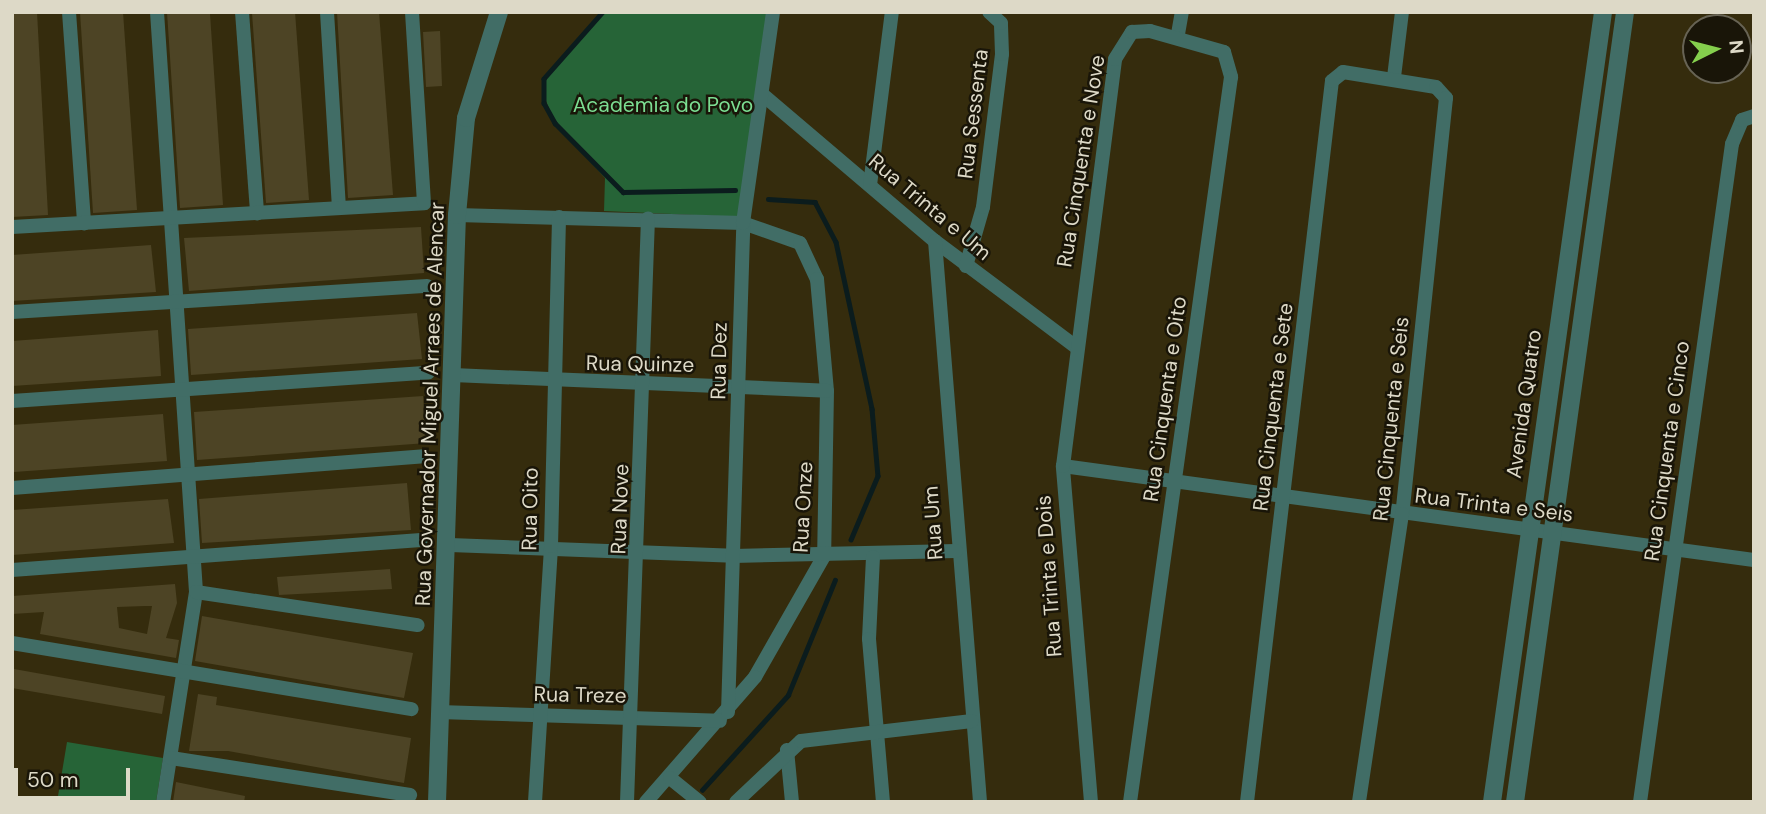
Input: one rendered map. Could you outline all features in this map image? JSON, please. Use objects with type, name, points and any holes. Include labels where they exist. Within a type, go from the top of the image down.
[{"type":"street","points":[[69,12],[84,223]]},
{"type":"street","points":[[157,12],[196,592],[187,671],[163,802]]},
{"type":"street","points":[[242,12],[257,213]]},
{"type":"street","points":[[327,12],[339,208]]},
{"type":"street","points":[[12,228],[425,201],[412,12]]},
{"type":"street","name":"Rua Governador Miguel Arraes de Alencar","points":[[437,802],[439,712],[450,545],[457,215],[466,118],[499,12]]},
{"type":"street","name":"Rua Dez","points":[[724,717],[740,387],[743,223],[773,12]]},
{"type":"street","points":[[870,185],[892,12]]},
{"type":"street","name":"Rua Sessenta","points":[[966,266],[983,207],[1002,54],[1001,23],[989,12]]},
{"type":"street","points":[[1178,34],[1182,12]]},
{"type":"street","points":[[1394,77],[1402,12]]},
{"type":"street","name":"Avenida Quatro","points":[[1492,802],[1603,12]]},
{"type":"street","points":[[1516,802],[1625,12]]},
{"type":"street","name":"Rua Cinquenta e Nove","points":[[1075,346],[1115,59],[1132,32],[1178,34]]},
{"type":"street","name":"Rua Cinquenta e Oito","points":[[1130,802],[1231,77],[1224,52],[1178,34]]},
{"type":"street","name":"Rua Cinquenta e Sete","points":[[1247,802],[1332,81],[1343,72],[1394,77]]},
{"type":"street","name":"Rua Cinquenta e Seis","points":[[1359,802],[1402,514],[1446,98],[1436,87],[1394,77]]},
{"type":"street","name":"Rua Trinta e Um","points":[[762,94],[966,266],[1075,346]]},
{"type":"street","name":"Rua Cinquenta e Cinco","points":[[1640,802],[1732,144],[1742,120],[1754,117]]},
{"type":"street","points":[[457,215],[648,218],[743,223]]},
{"type":"street","name":"Rua Oito","points":[[535,802],[551,546],[558,218]]},
{"type":"street","name":"Rua Nove","points":[[627,802],[628,716],[640,553],[648,218]]},
{"type":"street","name":"Rua Onze","points":[[646,802],[724,717],[783,638],[824,556],[827,391],[817,279],[800,243],[743,223]]},
{"type":"street","name":"Rua Um","points":[[935,241],[956,551],[980,802]]},
{"type":"street","points":[[12,312],[176,304],[427,286]]},
{"type":"street","name":"Rua Trinta e Dois","points":[[1075,346],[1063,466],[1091,802]]},
{"type":"street","points":[[12,401],[428,373]]},
{"type":"street","name":"Rua Quinze","points":[[453,375],[553,382],[827,391]]},
{"type":"street","points":[[12,488],[424,456]]},
{"type":"street","name":"Rua Trinta e Seis","points":[[1063,466],[1754,560]]},
{"type":"street","points":[[12,570],[421,540]]},
{"type":"street","points":[[450,545],[551,546],[640,553],[733,556],[873,557],[956,551]]},
{"type":"street","points":[[873,557],[869,639],[883,802]]},
{"type":"street","points":[[196,592],[418,625]]},
{"type":"street","points":[[12,643],[412,709]]},
{"type":"street","name":"Rua Treze","points":[[439,712],[724,717]]},
{"type":"street","points":[[736,802],[787,750],[808,739],[972,721]]},
{"type":"street","points":[[787,750],[792,802]]},
{"type":"street","points":[[171,758],[410,795]]},
{"type":"street","points":[[670,778],[700,802]]},
{"type":"green space","name":"Academia do Povo","points":[[603,12],[768,12],[740,217],[604,211],[605,178],[555,123],[542,91],[544,79]]},
{"type":"green space","points":[[67,742],[163,758],[156,802],[57,802]]},
{"type":"building","points":[[12,12],[37,12],[48,215],[12,217]]},
{"type":"building","points":[[80,12],[123,12],[137,210],[93,213]]},
{"type":"building","points":[[167,12],[210,14],[223,205],[180,208]]},
{"type":"building","points":[[295,12],[309,200],[266,203],[252,13]]},
{"type":"building","points":[[337,12],[379,12],[393,195],[348,198]]},
{"type":"building","points":[[440,31],[442,86],[426,87],[423,32]]},
{"type":"building","points":[[421,227],[424,273],[189,291],[184,238]]},
{"type":"building","points":[[151,245],[156,292],[12,301],[12,255]]},
{"type":"building","points":[[417,313],[422,359],[191,375],[188,329]]},
{"type":"building","points":[[158,330],[161,376],[12,386],[12,341]]},
{"type":"building","points":[[423,396],[427,443],[197,460],[194,412]]},
{"type":"building","points":[[163,414],[167,461],[14,472],[12,425]]},
{"type":"building","points":[[407,483],[411,530],[202,543],[199,499]]},
{"type":"building","points":[[168,499],[174,543],[12,555],[12,510]]},
{"type":"building","points":[[390,569],[392,589],[279,595],[277,577]]},
{"type":"building","points":[[175,584],[177,603],[166,638],[179,640],[176,658],[40,634],[44,612],[12,614],[12,596]],"holes":[[[152,606],[147,634],[119,628],[117,607]]]},
{"type":"building","points":[[202,616],[413,653],[404,698],[195,661]]},
{"type":"building","points":[[14,669],[165,696],[162,714],[12,688]]},
{"type":"building","points":[[198,694],[217,697],[216,705],[411,738],[404,783],[228,751],[189,751]]},
{"type":"building","points":[[176,782],[245,796],[244,802],[173,802]]},
{"type":"waterway","points":[[603,12],[544,79],[544,103],[555,123],[623,192],[735,190]]},
{"type":"waterway","points":[[768,199],[815,202],[836,242],[872,409],[878,476],[851,540]]},
{"type":"waterway","points":[[702,790],[788,695],[835,580]]}]
